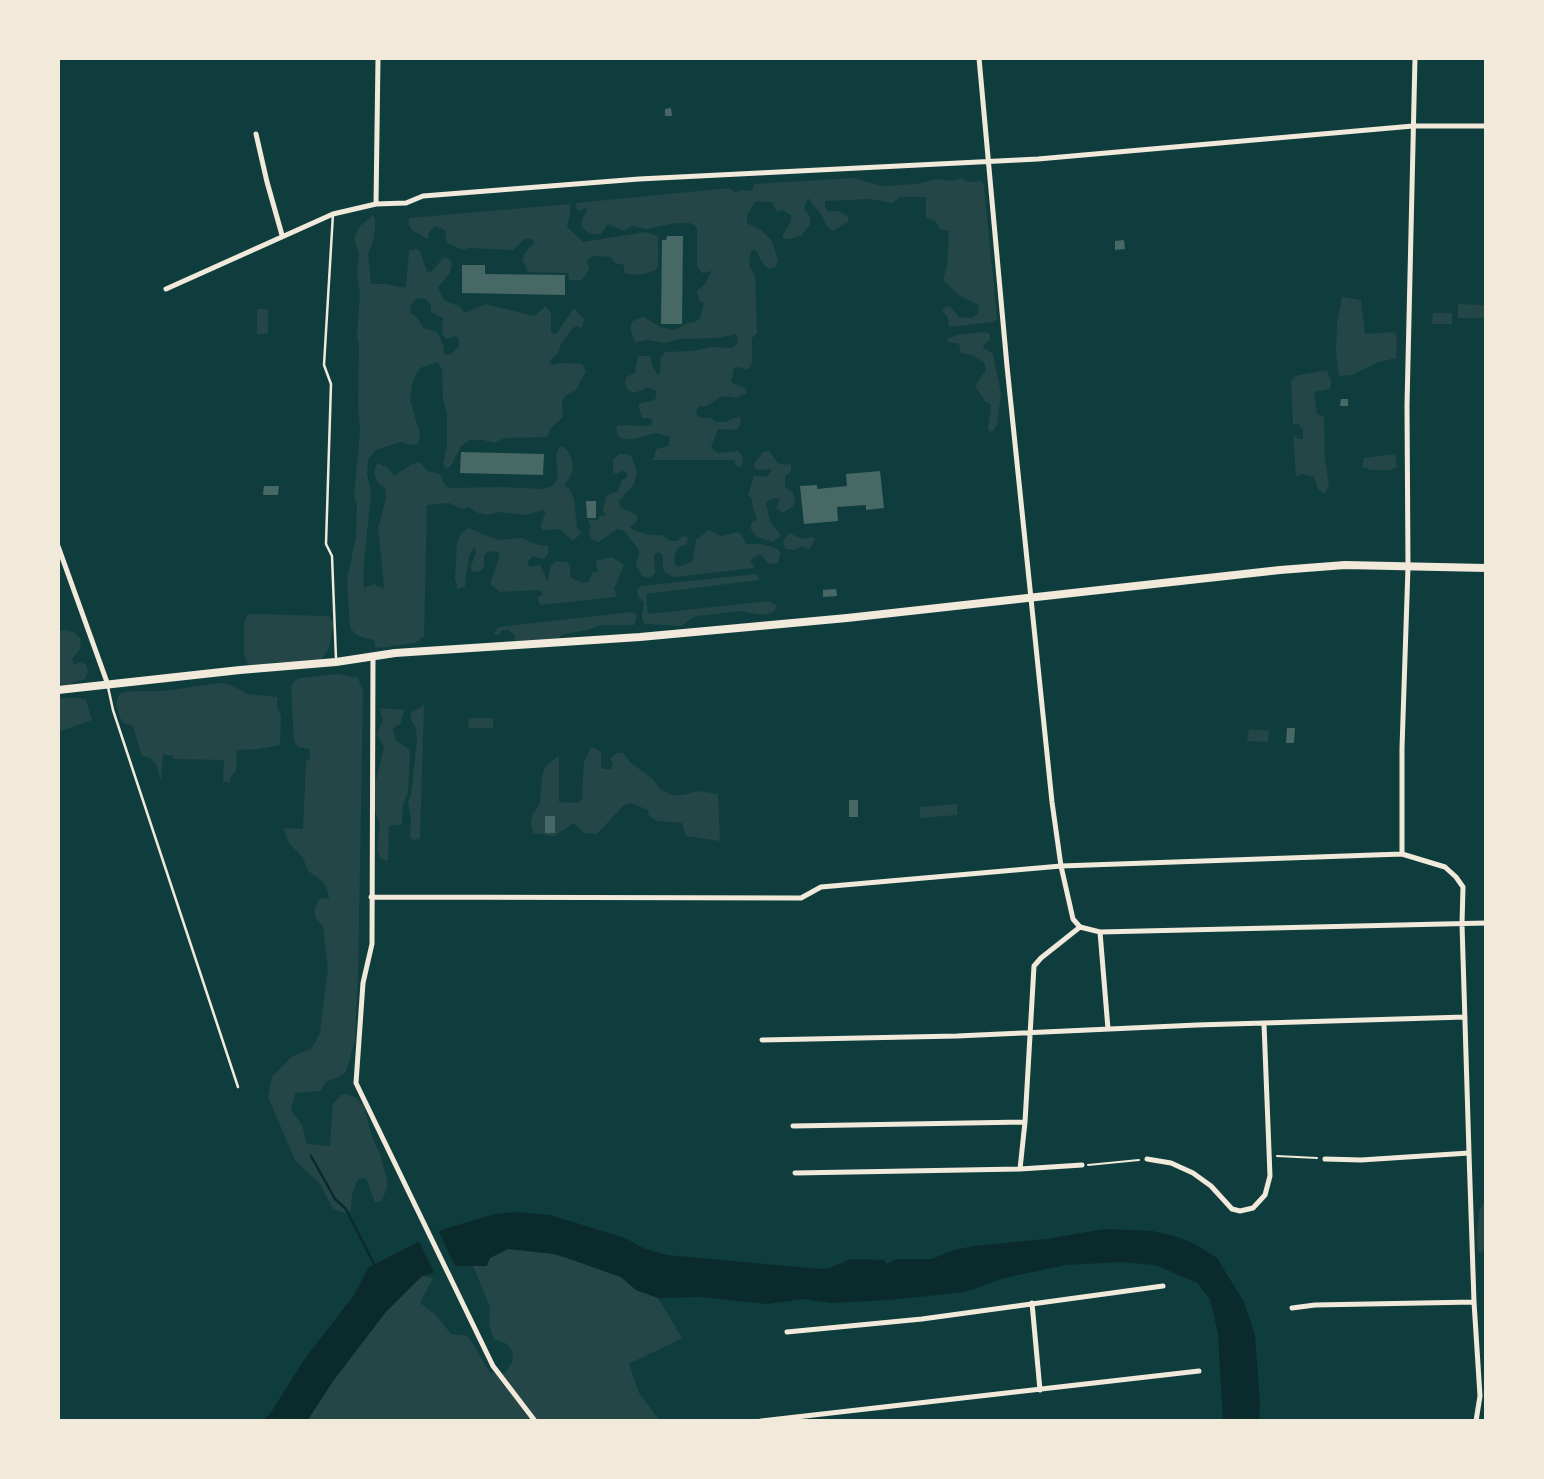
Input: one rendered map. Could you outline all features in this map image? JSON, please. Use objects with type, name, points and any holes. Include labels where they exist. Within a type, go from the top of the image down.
[{"type":"main road","points":[[58,690],[240,670],[336,663],[395,653],[735,628],[1280,570],[1345,565],[1486,568]]},
{"type":"street","points":[[376,204],[378,58]]},
{"type":"street","points":[[979,58],[1030,597],[1061,866],[1073,919],[1080,927],[1100,932],[1486,923]]},
{"type":"street","points":[[1402,854],[1402,748],[1408,567],[1407,405],[1415,58]]},
{"type":"street","points":[[166,289],[333,214],[376,204],[406,203],[423,196],[639,179],[988,162],[1413,126],[1486,126]]},
{"type":"street","points":[[256,134],[282,235]]},
{"type":"street","points":[[58,546],[108,685]]},
{"type":"street","points":[[373,657],[372,944],[363,983],[356,1083],[493,1366],[535,1421]]},
{"type":"street","points":[[371,897],[801,898],[821,887],[1061,866],[1402,854],[1445,867],[1463,887],[1469,1153],[1480,1396],[1476,1421]]},
{"type":"street","points":[[1020,1169],[1034,966],[1080,927]]},
{"type":"street","points":[[1100,932],[1108,1029]]},
{"type":"street","points":[[762,1040],[1465,1017]]},
{"type":"street","points":[[1147,1159],[1171,1163],[1193,1173],[1211,1186],[1232,1209],[1240,1211],[1254,1208],[1265,1195],[1270,1176],[1264,1024]]},
{"type":"street","points":[[793,1126],[1025,1122]]},
{"type":"street","points":[[1325,1159],[1361,1160],[1469,1153]]},
{"type":"street","points":[[795,1172],[1020,1169],[1082,1165]]},
{"type":"street","points":[[787,1332],[922,1319],[1163,1286]]},
{"type":"street","points":[[1292,1308],[1315,1305],[1474,1302]]},
{"type":"street","points":[[1032,1303],[1040,1390]]},
{"type":"street","points":[[761,1421],[1199,1371]]},
{"type":"lane","points":[[333,214],[324,365],[331,384],[326,544],[332,556],[336,663]]},
{"type":"lane","points":[[108,685],[113,710],[238,1087]]},
{"type":"path","points":[[1270,1156],[1325,1159]]},
{"type":"path","points":[[1082,1165],[1147,1159]]},
{"type":"shaded area","points":[[854,178],[882,186],[916,184],[936,179],[952,181],[961,178],[969,182],[981,181],[984,186],[997,319],[993,322],[949,327],[948,317],[942,311],[946,306],[952,308],[959,317],[972,318],[978,314],[979,305],[960,296],[943,280],[947,265],[949,231],[941,230],[934,220],[926,218],[926,197],[900,197],[892,203],[871,199],[825,201],[828,211],[838,211],[848,216],[848,222],[833,231],[828,228],[808,198],[804,208],[810,217],[810,225],[801,236],[788,239],[783,238],[783,235],[791,221],[791,215],[782,210],[777,212],[772,202],[756,201],[747,215],[747,223],[761,230],[772,241],[778,260],[776,266],[769,269],[755,249],[751,251],[749,266],[755,275],[757,333],[752,338],[750,367],[746,370],[734,368],[731,382],[745,388],[747,393],[736,398],[720,397],[707,406],[699,406],[696,411],[698,417],[711,418],[715,422],[725,422],[740,416],[741,423],[737,430],[718,429],[711,447],[718,453],[738,451],[743,457],[741,468],[736,466],[734,460],[650,460],[654,458],[656,449],[669,446],[670,437],[656,433],[634,439],[618,436],[616,427],[619,425],[648,426],[653,423],[650,418],[642,418],[638,404],[655,400],[657,391],[648,387],[632,392],[627,389],[625,383],[626,377],[635,373],[638,356],[651,356],[652,366],[658,375],[661,357],[665,352],[711,347],[732,348],[737,344],[738,337],[736,334],[718,338],[679,339],[664,343],[647,340],[635,342],[630,328],[632,322],[638,318],[644,317],[660,327],[675,330],[700,318],[704,303],[699,301],[697,291],[705,284],[712,271],[702,273],[697,266],[697,228],[690,223],[676,223],[646,229],[632,226],[624,231],[608,224],[601,234],[590,234],[582,227],[587,210],[577,211],[576,203],[730,188],[735,193],[742,190],[752,191],[754,184]]},
{"type":"shaded area","points":[[570,204],[567,227],[583,242],[645,232],[658,236],[656,270],[641,275],[628,274],[624,272],[624,265],[615,263],[611,257],[592,256],[586,262],[589,270],[582,280],[569,280],[568,273],[528,272],[522,259],[535,242],[531,239],[525,239],[513,250],[463,250],[447,243],[445,230],[435,226],[428,234],[429,240],[412,230],[409,225],[409,218]]},
{"type":"shaded area","points":[[373,215],[375,229],[368,254],[371,284],[406,288],[409,251],[416,249],[420,251],[427,272],[432,271],[444,257],[449,259],[452,264],[450,273],[438,287],[444,300],[460,307],[465,313],[485,304],[534,316],[546,306],[551,313],[551,332],[556,334],[574,308],[584,319],[582,328],[576,326],[572,329],[558,353],[549,362],[554,365],[582,364],[586,371],[576,390],[565,396],[562,402],[563,417],[551,428],[547,437],[504,438],[495,443],[470,440],[461,446],[448,468],[445,468],[443,463],[447,447],[447,415],[442,370],[438,362],[420,368],[413,380],[410,400],[420,434],[418,444],[400,442],[376,450],[368,460],[367,474],[371,493],[364,588],[374,584],[383,589],[384,585],[378,528],[386,498],[385,488],[378,483],[374,473],[377,463],[387,467],[394,476],[420,462],[427,471],[440,474],[445,485],[450,488],[542,489],[552,486],[558,478],[556,455],[559,447],[563,446],[570,454],[573,467],[564,486],[569,488],[574,499],[577,528],[581,533],[573,541],[559,529],[543,530],[540,526],[546,512],[542,510],[526,515],[498,512],[489,515],[449,503],[427,505],[424,636],[415,643],[380,648],[374,646],[375,641],[358,636],[350,628],[347,581],[356,536],[357,506],[354,496],[360,432],[357,335],[359,255],[354,238],[360,226]],"holes":[[[417,298],[426,299],[431,306],[431,312],[443,318],[442,333],[446,339],[456,336],[459,340],[459,347],[451,354],[444,355],[444,347],[437,332],[423,328],[417,317],[410,313],[411,305]]]},
{"type":"shaded area","points":[[1342,297],[1361,300],[1365,334],[1395,332],[1396,358],[1379,362],[1352,375],[1339,376],[1337,323]]},
{"type":"shaded area","points":[[1458,304],[1486,305],[1486,318],[1458,318]]},
{"type":"shaded area","points":[[257,309],[268,309],[268,334],[257,334]]},
{"type":"shaded area","points":[[1433,313],[1452,313],[1452,324],[1432,324]]},
{"type":"shaded area","points":[[984,332],[990,334],[990,339],[982,347],[993,354],[1001,394],[997,424],[990,432],[988,429],[991,405],[975,386],[986,370],[984,362],[972,355],[961,353],[959,344],[947,342],[948,338],[957,335]]},
{"type":"shaded area","points":[[1327,370],[1331,381],[1330,389],[1314,392],[1317,414],[1324,417],[1329,485],[1324,494],[1318,489],[1314,477],[1303,474],[1296,476],[1293,434],[1298,439],[1303,439],[1303,429],[1299,424],[1293,424],[1291,381],[1295,376]]},
{"type":"shaded area","points":[[769,451],[778,463],[791,464],[791,471],[785,476],[785,488],[793,492],[795,500],[793,506],[783,513],[776,508],[780,499],[766,502],[770,522],[781,535],[773,542],[757,537],[750,528],[752,522],[757,519],[748,495],[754,475],[767,477],[772,469],[756,470],[753,465],[763,452]]},
{"type":"shaded area","points":[[619,454],[632,457],[637,473],[634,484],[619,501],[620,507],[637,515],[637,521],[630,527],[651,535],[662,535],[670,541],[688,537],[687,544],[679,547],[675,554],[674,562],[678,567],[693,561],[696,540],[709,530],[721,536],[739,532],[747,544],[776,548],[780,552],[778,563],[768,564],[758,555],[750,560],[755,568],[674,577],[665,573],[663,555],[658,552],[654,555],[655,573],[650,578],[642,576],[636,565],[638,548],[623,530],[617,529],[599,542],[592,540],[589,534],[591,526],[588,520],[598,520],[600,516],[606,515],[603,511],[606,496],[618,491],[622,480],[627,477],[627,472],[613,472],[613,460]]},
{"type":"shaded area","points":[[1395,454],[1397,467],[1391,470],[1362,467],[1364,458]]},
{"type":"shaded area","points":[[468,528],[498,540],[522,538],[548,546],[548,554],[544,559],[533,556],[527,562],[530,567],[540,565],[548,582],[550,568],[555,561],[567,562],[570,566],[570,577],[583,583],[589,582],[592,573],[598,571],[596,561],[612,557],[624,565],[614,589],[617,595],[540,605],[537,598],[543,594],[539,590],[500,592],[490,584],[500,554],[497,551],[487,552],[484,555],[484,567],[473,572],[470,568],[476,553],[475,547],[469,555],[465,586],[458,589],[455,579],[457,542]]},
{"type":"shaded area","points":[[789,533],[802,539],[814,537],[809,550],[802,546],[794,550],[785,549],[783,541]]},
{"type":"shaded area","points":[[756,574],[760,580],[646,594],[648,614],[769,601],[777,606],[774,612],[763,615],[739,611],[699,616],[693,617],[682,626],[644,624],[644,603],[638,596],[637,589],[641,586]]},
{"type":"shaded area","points":[[632,612],[637,615],[634,625],[601,625],[564,634],[556,640],[515,643],[515,636],[509,630],[502,630],[498,636],[494,633],[498,627]]},
{"type":"shaded area","points":[[248,614],[329,616],[333,623],[329,648],[323,658],[315,663],[273,662],[262,667],[249,666],[244,656],[244,623]]},
{"type":"shaded area","points":[[58,632],[74,632],[81,639],[80,649],[72,659],[74,665],[81,662],[86,665],[88,671],[85,679],[67,685],[58,684]]},
{"type":"shaded area","points":[[338,674],[358,678],[363,691],[355,1040],[346,1072],[327,1081],[320,1091],[295,1093],[291,1110],[302,1125],[307,1144],[330,1146],[333,1104],[341,1095],[347,1094],[357,1098],[364,1107],[380,1154],[387,1188],[382,1200],[375,1202],[366,1178],[358,1179],[349,1213],[333,1209],[320,1184],[295,1160],[268,1097],[272,1077],[291,1057],[312,1048],[320,1033],[328,969],[323,926],[316,918],[314,910],[320,898],[329,899],[327,889],[322,881],[308,871],[303,858],[289,843],[283,828],[303,829],[306,761],[310,759],[309,749],[298,747],[294,741],[291,687],[294,681],[300,678]]},
{"type":"shaded area","points":[[221,683],[247,694],[277,697],[277,708],[281,716],[280,745],[237,750],[236,771],[230,782],[223,782],[224,760],[173,759],[173,756],[163,754],[161,781],[156,764],[150,758],[142,756],[133,726],[124,723],[120,718],[116,703],[118,697],[121,693],[163,691]]},
{"type":"shaded area","points":[[58,698],[86,700],[92,720],[58,732]]},
{"type":"shaded area","points":[[424,705],[420,838],[414,841],[410,837],[408,801],[411,796],[417,740],[410,713]]},
{"type":"shaded area","points":[[379,708],[404,710],[400,725],[393,730],[396,740],[409,750],[410,755],[408,793],[403,803],[402,822],[401,825],[389,825],[388,861],[381,859],[377,850],[380,825],[375,811],[374,789],[384,747],[377,734],[383,719]]},
{"type":"shaded area","points":[[469,718],[493,718],[493,728],[468,728]]},
{"type":"shaded area","points":[[1249,729],[1269,731],[1268,742],[1247,741]]},
{"type":"shaded area","points":[[591,747],[601,753],[601,767],[604,769],[611,769],[613,763],[610,758],[617,753],[623,753],[631,763],[653,779],[660,789],[672,795],[697,791],[718,794],[720,841],[686,836],[682,823],[657,821],[649,816],[648,810],[631,803],[624,805],[597,834],[584,833],[574,823],[554,836],[533,833],[531,822],[533,813],[540,804],[545,767],[559,755],[559,802],[579,803],[582,799],[584,762]]},
{"type":"shaded area","points":[[957,804],[957,815],[920,818],[920,807]]},
{"type":"shaded area","points":[[1486,1199],[1485,1247],[1482,1253],[1478,1252],[1477,1234],[1479,1211]]},
{"type":"shaded area","points":[[518,1212],[550,1215],[625,1238],[645,1249],[667,1255],[819,1269],[830,1268],[851,1259],[884,1260],[886,1264],[897,1259],[932,1259],[973,1246],[1046,1239],[1105,1229],[1152,1231],[1175,1236],[1197,1245],[1217,1258],[1244,1302],[1255,1335],[1259,1421],[1223,1421],[1218,1333],[1210,1299],[1197,1283],[1156,1265],[1121,1262],[1066,1265],[1004,1278],[965,1292],[889,1300],[831,1303],[803,1299],[767,1304],[701,1297],[658,1298],[636,1290],[621,1277],[570,1259],[554,1254],[508,1249],[490,1258],[487,1266],[456,1266],[422,1276],[385,1313],[333,1381],[307,1421],[262,1421],[270,1414],[304,1360],[354,1295],[368,1268],[441,1230],[495,1214]]},
{"type":"shaded area","points":[[508,1248],[554,1254],[570,1259],[621,1277],[636,1290],[658,1298],[682,1338],[629,1364],[639,1393],[660,1421],[307,1421],[333,1381],[385,1313],[422,1276],[433,1278],[420,1303],[435,1314],[451,1334],[468,1336],[490,1373],[505,1373],[512,1362],[513,1352],[507,1344],[494,1339],[489,1325],[490,1307],[473,1266],[486,1266],[490,1258]]},
{"type":"pier","points":[[437,1228],[457,1270],[436,1276],[418,1239]]},
{"type":"building","points":[[671,108],[672,116],[665,116],[665,109]]},
{"type":"building","points":[[667,236],[683,236],[682,324],[661,324],[662,240],[666,240]]},
{"type":"building","points":[[1124,240],[1125,249],[1115,250],[1115,241]]},
{"type":"building","points":[[462,265],[485,265],[485,274],[565,275],[565,295],[462,293]]},
{"type":"building","points":[[1341,399],[1348,399],[1348,406],[1340,406]]},
{"type":"building","points":[[461,452],[544,454],[543,475],[460,473]]},
{"type":"building","points":[[880,471],[884,508],[866,510],[866,505],[837,507],[838,521],[804,524],[800,486],[817,485],[817,489],[847,486],[846,474]]},
{"type":"building","points":[[264,486],[279,486],[278,495],[263,495]]},
{"type":"building","points":[[586,501],[596,501],[596,518],[587,518]]},
{"type":"building","points":[[836,589],[837,596],[823,597],[823,590]]},
{"type":"building","points":[[1287,728],[1295,728],[1294,743],[1286,743]]},
{"type":"building","points":[[849,800],[858,800],[858,817],[849,817]]},
{"type":"building","points":[[545,816],[555,816],[555,833],[545,833]]},
{"type":"waterway","points":[[311,1156],[335,1199],[346,1209],[374,1264]]}]
